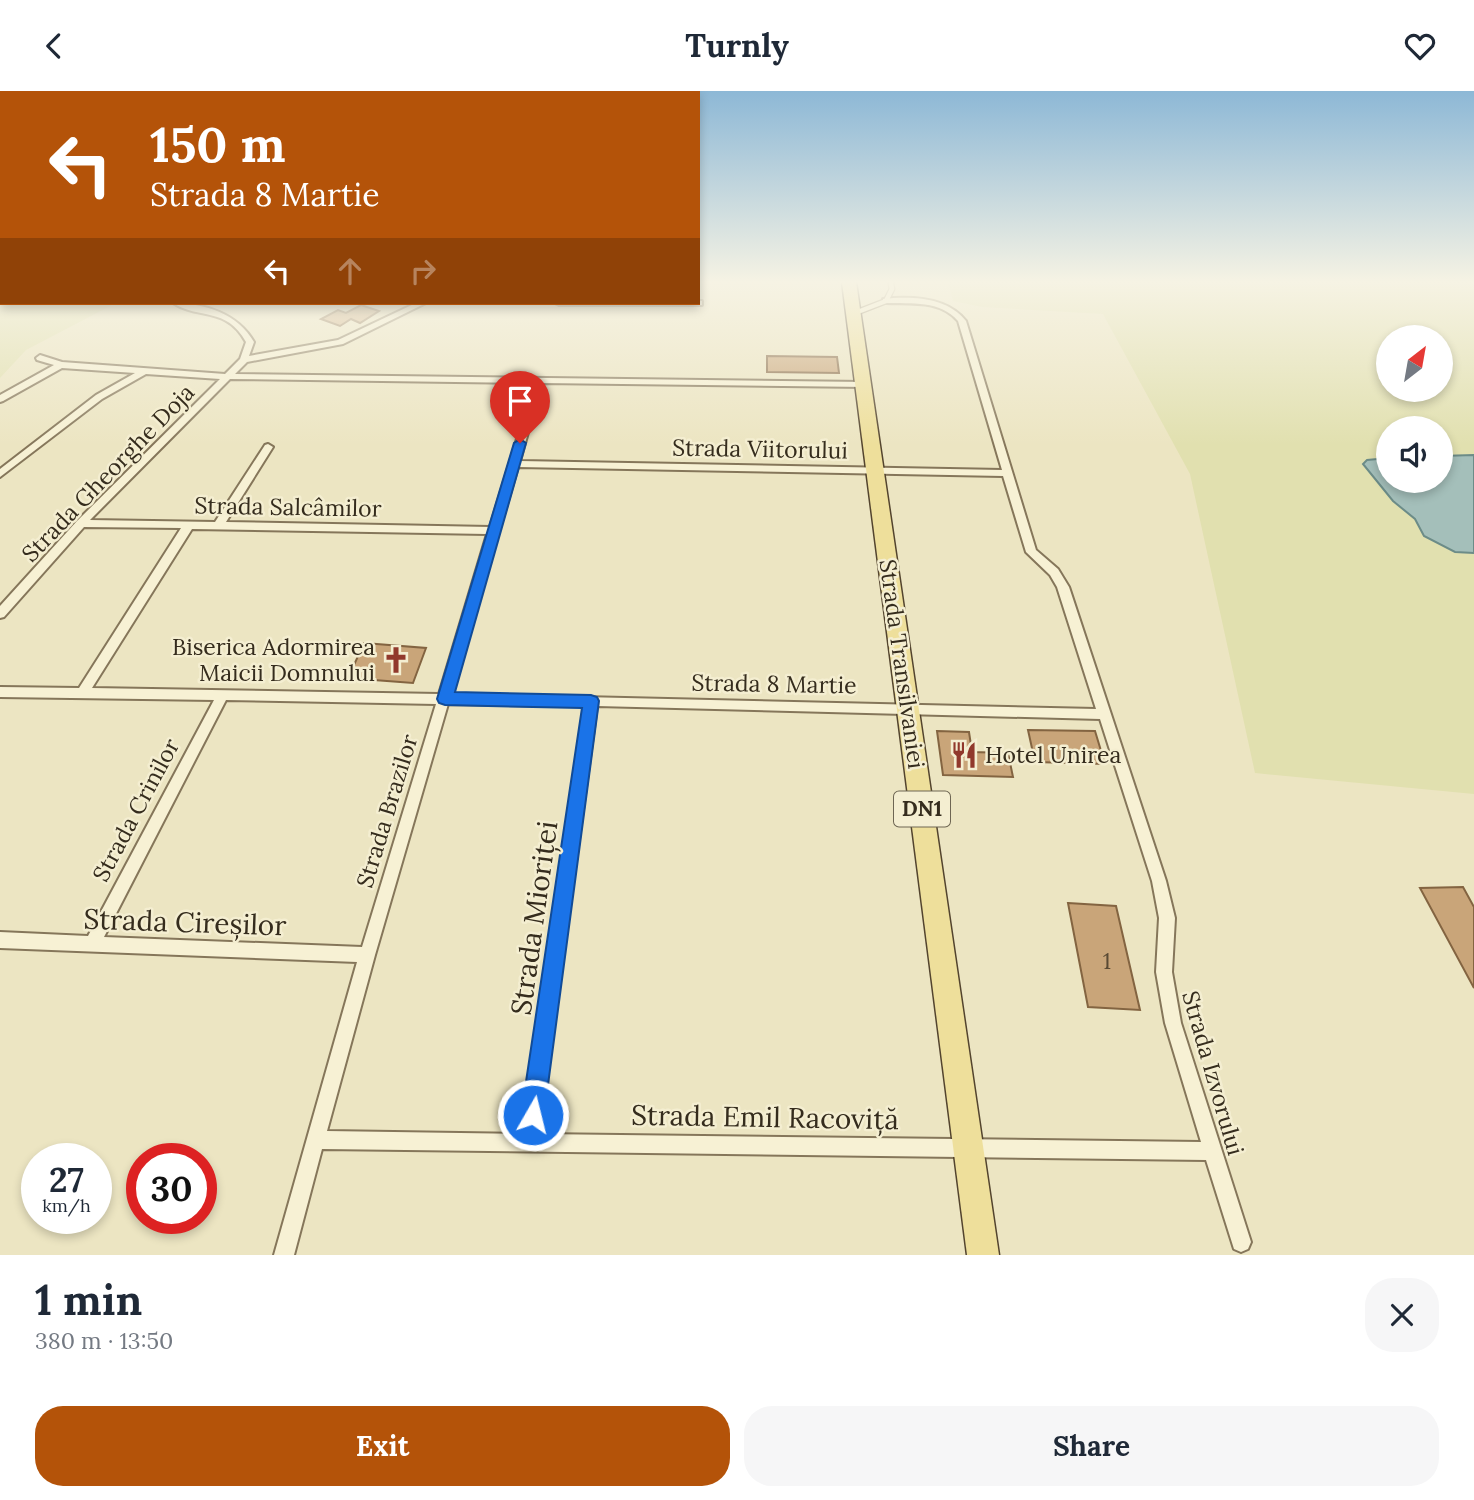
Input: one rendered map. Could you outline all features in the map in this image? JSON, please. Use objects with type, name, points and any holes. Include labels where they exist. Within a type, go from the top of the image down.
[{"type":"main road","name":"Strada Transilvaniei","points":[[856,336],[983,1255]]},
{"type":"street","points":[[247,336],[250,342],[244,360],[340,342],[352,336]]},
{"type":"street","name":"Strada Izvorului","points":[[966,336],[1005,473],[1031,552],[1054,572],[1063,587],[1158,881],[1167,918],[1164,972],[1173,1023],[1241,1242]]},
{"type":"street","points":[[40,358],[61,365],[212,376],[233,374],[864,385]]},
{"type":"street","name":"Strada Gheorghe Doja","points":[[0,614],[82,523],[244,360]]},
{"type":"street","points":[[0,399],[61,365]]},
{"type":"street","name":"Strada Gheorghe Doja","points":[[0,474],[99,397],[144,372]]},
{"type":"street","name":"Strada Brazilor","points":[[284,1255],[318,1140],[367,955],[539,380]]},
{"type":"street","points":[[218,526],[268,447]]},
{"type":"street","name":"Strada Viitorului","points":[[513,464],[1005,473]]},
{"type":"street","name":"Strada Salcâmilor","points":[[82,523],[494,531]]},
{"type":"street","points":[[83,693],[188,526]]},
{"type":"street","name":"Strada 8 Martie","points":[[0,692],[591,701],[1103,714]]},
{"type":"street","name":"Strada Crinilor","points":[[92,944],[222,697]]},
{"type":"street","name":"Strada Mioriței","points":[[529,1143],[591,701]]},
{"type":"street","name":"Strada Cireșilor","points":[[0,940],[367,955]]},
{"type":"street","name":"Strada Emil Racoviță","points":[[318,1140],[1212,1151]]},
{"type":"green space","points":[[0,336],[52,336],[26,350],[0,378]]},
{"type":"green space","points":[[1115,336],[1376,336],[1376,403],[1452,403],[1453,336],[1474,336],[1474,794],[1255,773],[1190,474]]},
{"type":"water","points":[[1474,455],[1474,553],[1455,552],[1424,536],[1415,519],[1387,493],[1453,493],[1453,456]]},
{"type":"water","points":[[1376,459],[1376,480],[1363,464],[1367,460]]},
{"type":"building","points":[[767,356],[837,357],[839,373],[767,372]]},
{"type":"building","points":[[364,643],[426,648],[413,683],[348,678]]},
{"type":"building","points":[[1028,730],[1095,731],[1105,764],[1035,762]]},
{"type":"building","points":[[937,731],[969,732],[972,752],[1008,753],[1013,777],[943,775]]},
{"type":"building","points":[[1463,887],[1474,907],[1474,988],[1420,888]]},
{"type":"building","points":[[1068,903],[1116,906],[1140,1010],[1088,1007]]},
{"type":"place","name":"Biserica Adormirea Maicii Domnului","points":[[396,660]]},
{"type":"place","name":"Hotel Unirea","points":[[964,755]]},
{"type":"route","points":[[520,443],[445,699],[591,701],[533,1115]]}]
